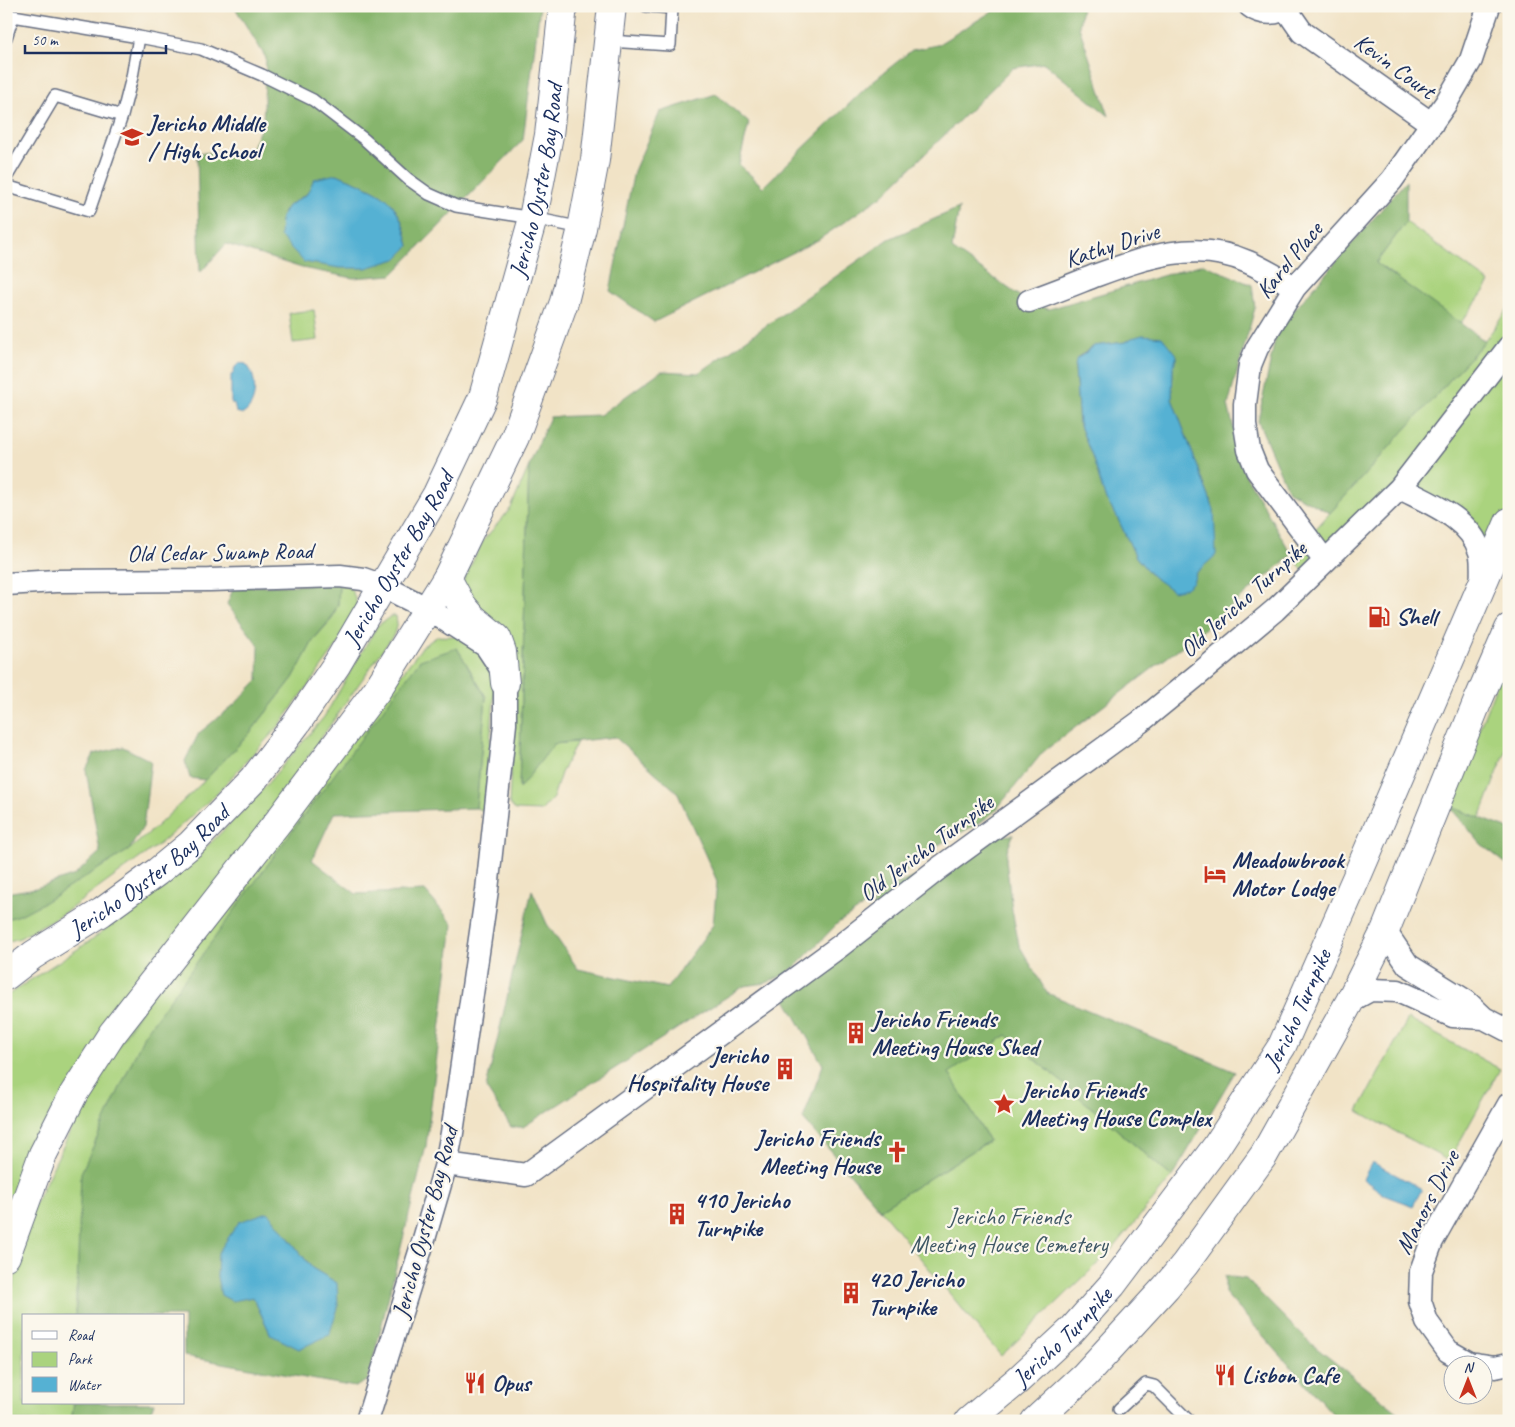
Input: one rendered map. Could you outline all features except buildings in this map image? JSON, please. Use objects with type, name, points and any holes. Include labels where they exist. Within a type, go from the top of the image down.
[{"type":"main road","name":"Jericho Oyster Bay Road","points":[[6,976],[32,955],[102,912],[157,872],[191,844],[253,780],[296,724],[337,664],[437,494],[483,397],[532,218],[549,135],[563,6]]},
{"type":"main road","name":"Jericho Oyster Bay Road","points":[[6,1256],[43,1154],[74,1092],[112,1034],[281,818],[377,690],[447,578],[515,438],[564,302],[582,228],[595,160],[612,6]]},
{"type":"main road","name":"Jericho Turnpike","points":[[983,1416],[1018,1380],[1072,1330],[1112,1284],[1216,1147],[1282,1046],[1362,866],[1509,522]]},
{"type":"main road","points":[[447,578],[461,604],[473,618],[498,638],[502,652],[505,684]]},
{"type":"main road","name":"Jericho Turnpike","points":[[1035,1421],[1085,1375],[1185,1264],[1264,1155],[1350,1001],[1385,931],[1477,703],[1509,630]]},
{"type":"main road","points":[[6,961],[32,955]]},
{"type":"street","name":"Kevin Court","points":[[1250,6],[1263,13],[1275,13],[1287,8],[1302,32],[1432,124]]},
{"type":"street","name":"Karol Place","points":[[1325,561],[1258,470],[1249,450],[1245,425],[1245,404],[1250,365],[1257,348],[1295,287],[1392,180],[1446,103],[1471,60],[1483,27],[1488,6]]},
{"type":"street","name":"Kathy Drive","points":[[1029,301],[1126,264],[1184,250],[1204,250],[1247,261],[1295,287]]},
{"type":"street","name":"Old Jericho Turnpike","points":[[446,1164],[526,1175],[840,946],[938,870],[1140,722],[1275,610],[1400,488],[1509,348]]},
{"type":"street","points":[[1400,488],[1453,517],[1467,528],[1480,552],[1482,586]]},
{"type":"street","name":"Old Cedar Swamp Road","points":[[6,584],[56,581],[209,580],[340,576],[363,578],[428,609]]},
{"type":"street","name":"Jericho Oyster Bay Road","points":[[367,1421],[446,1164],[487,890],[505,724],[505,684],[500,667],[486,646],[428,609]]},
{"type":"street","points":[[1385,931],[1408,965],[1466,1001],[1484,1018],[1509,1031]]},
{"type":"street","points":[[1350,1001],[1370,990],[1398,991],[1454,1016],[1484,1018]]},
{"type":"street","name":"Manors Drive","points":[[1453,1354],[1448,1351],[1428,1322],[1420,1301],[1420,1271],[1432,1241],[1509,1104]]},
{"type":"street","points":[[1492,1367],[1509,1364]]},
{"type":"lane","points":[[609,41],[670,45],[672,8],[646,6]]},
{"type":"lane","points":[[6,38],[10,15],[139,36],[201,49],[262,75],[313,100],[364,139],[429,194],[456,206],[582,228]]},
{"type":"lane","points":[[6,186],[89,211],[122,116],[132,77],[139,36]]},
{"type":"lane","points":[[6,178],[55,96],[122,116]]},
{"type":"lane","points":[[1120,1409],[1146,1384],[1154,1386],[1189,1421]]},
{"type":"green space","points":[[234,6],[540,6],[523,140],[392,275],[353,278],[302,268],[226,244],[200,273],[197,153],[250,152],[263,123],[266,58]],"holes":[[[337,174],[373,190],[390,202],[400,217],[409,246],[281,217],[288,206]]]},
{"type":"green space","points":[[1001,6],[1082,6],[1079,27],[1109,116],[1044,63],[1013,68],[882,196],[818,240],[654,322],[610,291],[634,171],[660,112],[716,94],[749,123],[739,164],[763,187],[873,81],[912,50],[937,45]]},
{"type":"green space","points":[[1406,181],[1406,222],[1376,263],[1485,341],[1330,513],[1288,491],[1258,421],[1277,330]]},
{"type":"green space","points":[[959,208],[952,249],[1031,304],[1049,309],[1203,264],[1252,285],[1255,308],[1228,405],[1245,474],[1292,555],[1203,630],[1043,752],[995,811],[981,822],[938,845],[889,887],[920,875],[996,836],[1013,835],[1006,860],[1012,910],[1019,945],[1047,993],[1235,1072],[1172,1177],[1007,1035],[949,1073],[989,1141],[880,1209],[803,1119],[823,1065],[785,998],[871,913],[875,899],[838,923],[786,974],[766,983],[744,986],[523,1127],[511,1127],[486,1088],[532,890],[547,924],[578,969],[667,988],[713,925],[717,881],[677,792],[615,737],[554,744],[519,789],[529,466],[550,417],[600,415],[661,371],[699,373],[889,239]],"holes":[[[1132,338],[1173,367],[1172,399],[1214,510],[1204,565],[1196,573],[1193,582],[1152,576],[1136,557],[1116,515],[1106,500],[1079,423],[1075,368],[1080,356],[1094,346],[1126,342]]]},
{"type":"green space","points":[[1406,222],[1490,283],[1460,324],[1376,263]]},
{"type":"green space","points":[[1509,307],[1509,517],[1480,586],[1465,530],[1401,490],[1309,579],[1292,555],[1485,341]]},
{"type":"green space","points":[[314,310],[318,340],[293,343],[289,313]]},
{"type":"green space","points":[[529,466],[519,788],[554,744],[577,742],[561,773],[553,798],[541,811],[515,810],[509,803],[515,692],[461,590],[464,579],[483,541],[511,508]]},
{"type":"green space","points":[[339,584],[350,588],[355,597],[357,607],[355,621],[279,726],[213,797],[162,842],[67,911],[20,938],[6,942],[6,919],[20,915],[129,850],[205,780],[249,734],[293,678],[314,639],[332,619],[338,604]]},
{"type":"green space","points":[[339,584],[338,604],[331,619],[314,639],[293,678],[249,734],[205,780],[190,778],[185,761],[199,733],[235,704],[258,680],[259,646],[227,604],[234,587]]},
{"type":"green space","points":[[391,616],[396,616],[397,623],[394,634],[265,818],[6,1221],[6,996],[87,943],[177,876],[250,804],[324,717],[377,626]]},
{"type":"green space","points":[[438,636],[459,637],[481,651],[489,664],[495,687],[484,811],[476,808],[486,697],[457,648],[144,1035],[76,1291],[76,1314],[22,1314],[22,1404],[74,1404],[71,1421],[6,1421],[6,1324],[9,1301],[33,1208],[70,1132],[123,1033],[423,646]]},
{"type":"green space","points":[[457,648],[486,697],[476,808],[334,813],[312,860],[356,894],[425,891],[453,924],[426,1146],[368,1380],[355,1387],[185,1356],[185,1314],[76,1314],[81,1173],[144,1035],[284,842],[420,660]],"holes":[[[268,1212],[312,1268],[337,1283],[271,1335],[253,1297]]]},
{"type":"green space","points":[[1509,653],[1509,742],[1480,818],[1449,806]]},
{"type":"green space","points":[[123,747],[151,761],[143,827],[129,850],[45,902],[20,915],[6,919],[6,893],[36,888],[75,875],[100,852],[86,770],[94,754]]},
{"type":"green space","points":[[1449,806],[1509,829],[1509,866],[1481,844]]},
{"type":"green space","points":[[1408,1019],[1500,1069],[1449,1161],[1358,1111]]},
{"type":"green space","name":"Jericho Friends Meeting House Cemetery","points":[[1007,1035],[1172,1177],[1112,1250],[1001,1356],[880,1209],[989,1141],[948,1072]]},
{"type":"green space","points":[[1225,1276],[1246,1279],[1309,1342],[1409,1421],[1339,1421],[1225,1293]]},
{"type":"green space","points":[[74,1404],[154,1404],[149,1421],[71,1421]]},
{"type":"water","points":[[337,174],[380,194],[394,207],[402,222],[409,246],[396,259],[366,268],[340,268],[304,262],[280,236],[281,217],[288,206],[307,194],[314,179]]},
{"type":"water","points":[[1143,335],[1162,337],[1177,356],[1173,367],[1172,399],[1214,510],[1216,555],[1196,573],[1193,582],[1186,588],[1173,591],[1152,576],[1136,557],[1116,515],[1106,500],[1079,423],[1076,360],[1094,346],[1126,342]]},
{"type":"water","points":[[240,363],[246,364],[250,369],[255,390],[248,410],[243,414],[236,412],[234,404],[231,403],[231,375],[235,367]]},
{"type":"water","points":[[1372,1162],[1422,1189],[1413,1206],[1386,1196],[1363,1179]]},
{"type":"water","points":[[268,1212],[312,1268],[337,1283],[338,1308],[329,1335],[299,1349],[271,1335],[253,1297],[232,1301],[221,1295],[217,1277],[218,1253],[239,1222]]},
{"type":"place","name":"Jericho Middle / High School","points":[[132,137]]},
{"type":"place","name":"Shell","points":[[1379,617]]},
{"type":"place","name":"Meadowbrook Motor Lodge","points":[[1215,874]]},
{"type":"place","name":"Jericho Friends Meeting House Shed","points":[[856,1033]]},
{"type":"place","name":"Jericho Hospitality House","points":[[785,1069]]},
{"type":"place","name":"Jericho Friends Meeting House Complex","points":[[1004,1104]]},
{"type":"place","name":"Jericho Friends Meeting House","points":[[897,1152]]},
{"type":"place","name":"410 Jericho Turnpike","points":[[677,1214]]},
{"type":"place","name":"420 Jericho Turnpike","points":[[851,1293]]},
{"type":"place","name":"Lisbon Cafe","points":[[1225,1375]]},
{"type":"place","name":"Opus","points":[[475,1383]]}]
